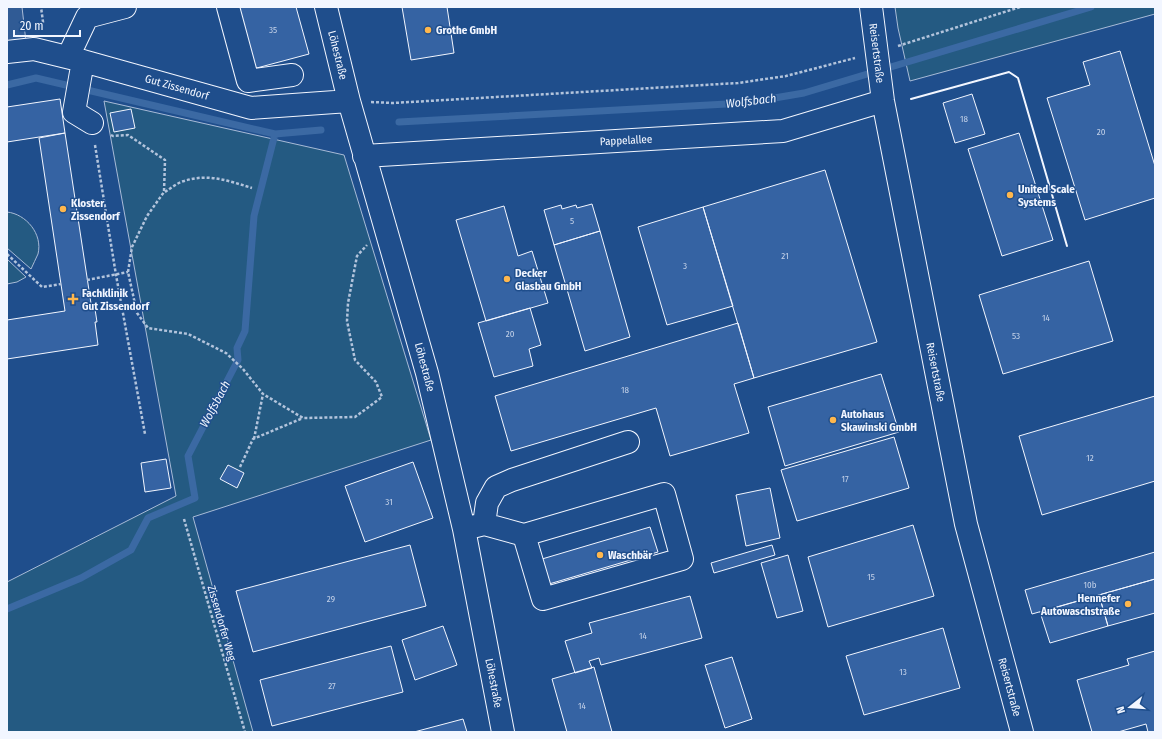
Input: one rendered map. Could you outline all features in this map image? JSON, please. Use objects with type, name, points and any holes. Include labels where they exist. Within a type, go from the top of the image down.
[{"type":"street","points":[[92,123],[74,112],[77,65],[87,17],[125,7]]},
{"type":"street","points":[[228,7],[248,82],[292,75]]},
{"type":"street","name":"Löhestraße","points":[[326,7],[364,156],[427,373],[474,526],[503,732]]},
{"type":"street","name":"Reisertstraße","points":[[871,7],[882,92],[966,524],[1022,732]]},
{"type":"street","name":"Gut Zissendorf","points":[[7,52],[34,49],[77,65],[251,108],[349,101]]},
{"type":"street","name":"Pappelallee","points":[[364,156],[783,131],[882,92]]},
{"type":"street","points":[[524,535],[543,599],[682,558],[664,494],[524,535],[474,526],[496,487],[512,480],[628,442]]},
{"type":"path","points":[[349,101],[393,103],[738,83],[786,76],[877,56],[1020,7]]},
{"type":"path","points":[[92,123],[113,136],[128,135],[165,160],[164,192]]},
{"type":"path","points":[[92,123],[116,275],[145,434]]},
{"type":"path","points":[[252,188],[226,180],[203,176],[183,181],[164,192],[147,216],[132,248],[128,272],[137,313],[148,328],[188,334],[226,353],[243,369],[264,394],[303,418]]},
{"type":"path","points":[[254,439],[303,418],[355,417],[382,397],[376,382],[355,360],[347,321],[348,303],[357,256],[384,225]]},
{"type":"path","points":[[7,254],[42,287],[61,284]]},
{"type":"path","points":[[87,280],[128,272]]},
{"type":"path","points":[[240,467],[254,439],[264,394]]},
{"type":"path","name":"Zissendorfer Weg","points":[[184,519],[245,732]]},
{"type":"shaded area","points":[[7,7],[22,7],[26,42],[7,44]]},
{"type":"shaded area","points":[[895,7],[1155,7],[1155,14],[910,81],[898,28]]},
{"type":"shaded area","points":[[104,101],[344,155],[431,440],[193,517],[253,732],[7,732],[7,582],[176,496]]},
{"type":"shaded area","points":[[7,212],[21,217],[32,226],[38,239],[38,254],[31,269],[7,248]]},
{"type":"shaded area","points":[[7,259],[26,277],[17,282],[7,284]]},
{"type":"building","points":[[236,7],[296,7],[309,54],[253,69]]},
{"type":"building","name":"Grothe GmbH","points":[[402,7],[447,7],[454,53],[411,60]]},
{"type":"building","points":[[1120,51],[1155,166],[1155,198],[1085,220],[1047,98],[1090,85],[1083,62]]},
{"type":"building","points":[[972,94],[985,134],[955,143],[943,103]]},
{"type":"building","points":[[60,99],[65,133],[7,142],[7,107]]},
{"type":"building","points":[[131,109],[135,128],[114,132],[110,113]]},
{"type":"building","name":"Kloster Zissendorf","points":[[65,133],[92,310],[95,309],[98,345],[7,359],[7,320],[65,311],[39,138]]},
{"type":"building","name":"United Scale Systems","points":[[1019,133],[1053,240],[1002,256],[968,149]]},
{"type":"building","points":[[825,170],[877,342],[754,378],[703,207]]},
{"type":"building","points":[[592,204],[600,231],[554,245],[544,210],[561,205],[562,209],[576,205],[577,208]]},
{"type":"building","name":"Decker Glasbau GmbH","points":[[504,206],[518,256],[532,251],[548,303],[486,321],[456,220]]},
{"type":"building","points":[[703,207],[733,306],[667,325],[638,227]]},
{"type":"building","points":[[600,231],[630,337],[585,351],[554,245]]},
{"type":"building","points":[[1089,261],[1113,341],[1003,374],[979,295]]},
{"type":"building","points":[[530,308],[541,345],[529,349],[533,366],[494,377],[478,323]]},
{"type":"building","points":[[738,323],[754,378],[734,384],[749,433],[670,456],[656,408],[511,451],[495,396]]},
{"type":"building","name":"Autohaus Skawinski GmbH","points":[[881,374],[899,432],[785,466],[768,407]]},
{"type":"building","points":[[1155,396],[1155,481],[1042,515],[1019,436]]},
{"type":"building","points":[[894,437],[909,488],[797,521],[781,470]]},
{"type":"building","points":[[166,459],[171,488],[145,492],[141,463]]},
{"type":"building","points":[[413,462],[433,518],[365,542],[345,486]]},
{"type":"building","points":[[228,465],[244,473],[237,488],[220,479]]},
{"type":"building","points":[[770,488],[780,538],[746,546],[736,495]]},
{"type":"building","points":[[913,525],[934,596],[828,627],[808,557]]},
{"type":"building","name":"Waschbär","points":[[650,527],[658,552],[549,584],[542,559]]},
{"type":"building","points":[[410,545],[426,606],[253,652],[236,591]]},
{"type":"building","points":[[772,545],[775,555],[714,573],[711,563]]},
{"type":"building","points":[[1155,552],[1155,579],[1032,614],[1025,590]]},
{"type":"building","points":[[788,555],[803,611],[777,618],[761,563]]},
{"type":"building","name":"Hennefer Autowaschstraße","points":[[1155,579],[1155,613],[1108,626],[1099,595]]},
{"type":"building","points":[[1099,595],[1108,626],[1050,643],[1040,612]]},
{"type":"building","points":[[690,596],[702,638],[601,665],[599,658],[589,661],[592,668],[575,673],[565,641],[592,633],[589,623]]},
{"type":"building","points":[[443,626],[457,665],[415,680],[402,640]]},
{"type":"building","points":[[943,628],[960,688],[864,715],[846,656]]},
{"type":"building","points":[[391,646],[403,692],[272,726],[260,680]]},
{"type":"building","points":[[1155,651],[1155,732],[1148,732],[1146,724],[1118,732],[1092,732],[1077,680],[1129,665],[1127,659]]},
{"type":"building","points":[[732,657],[752,719],[725,728],[705,665]]},
{"type":"building","points":[[594,667],[612,732],[567,732],[552,679]]},
{"type":"building","points":[[463,719],[467,732],[414,732]]},
{"type":"waterway","name":"Wolfsbach","points":[[399,122],[745,103],[804,93],[1091,7]]},
{"type":"waterway","points":[[7,85],[36,78],[275,134]]},
{"type":"waterway","name":"Wolfsbach","points":[[7,609],[81,578],[131,550],[148,518],[195,498],[188,456],[238,360],[237,348],[245,331],[254,216],[275,134],[321,130]]},
{"type":"wall","points":[[911,99],[1009,72],[1018,78],[1067,246]]},
{"type":"place","name":"Grothe GmbH","points":[[428,30]]},
{"type":"place","name":"United Scale Systems","points":[[1010,195]]},
{"type":"place","name":"Kloster Zissendorf","points":[[63,209]]},
{"type":"place","name":"Decker Glasbau GmbH","points":[[507,279]]},
{"type":"place","name":"Fachklinik Gut Zissendorf","points":[[73,299]]},
{"type":"place","name":"Autohaus Skawinski GmbH","points":[[833,420]]},
{"type":"place","name":"Waschbär","points":[[600,555]]},
{"type":"place","name":"Hennefer Autowaschstraße","points":[[1128,604]]}]
